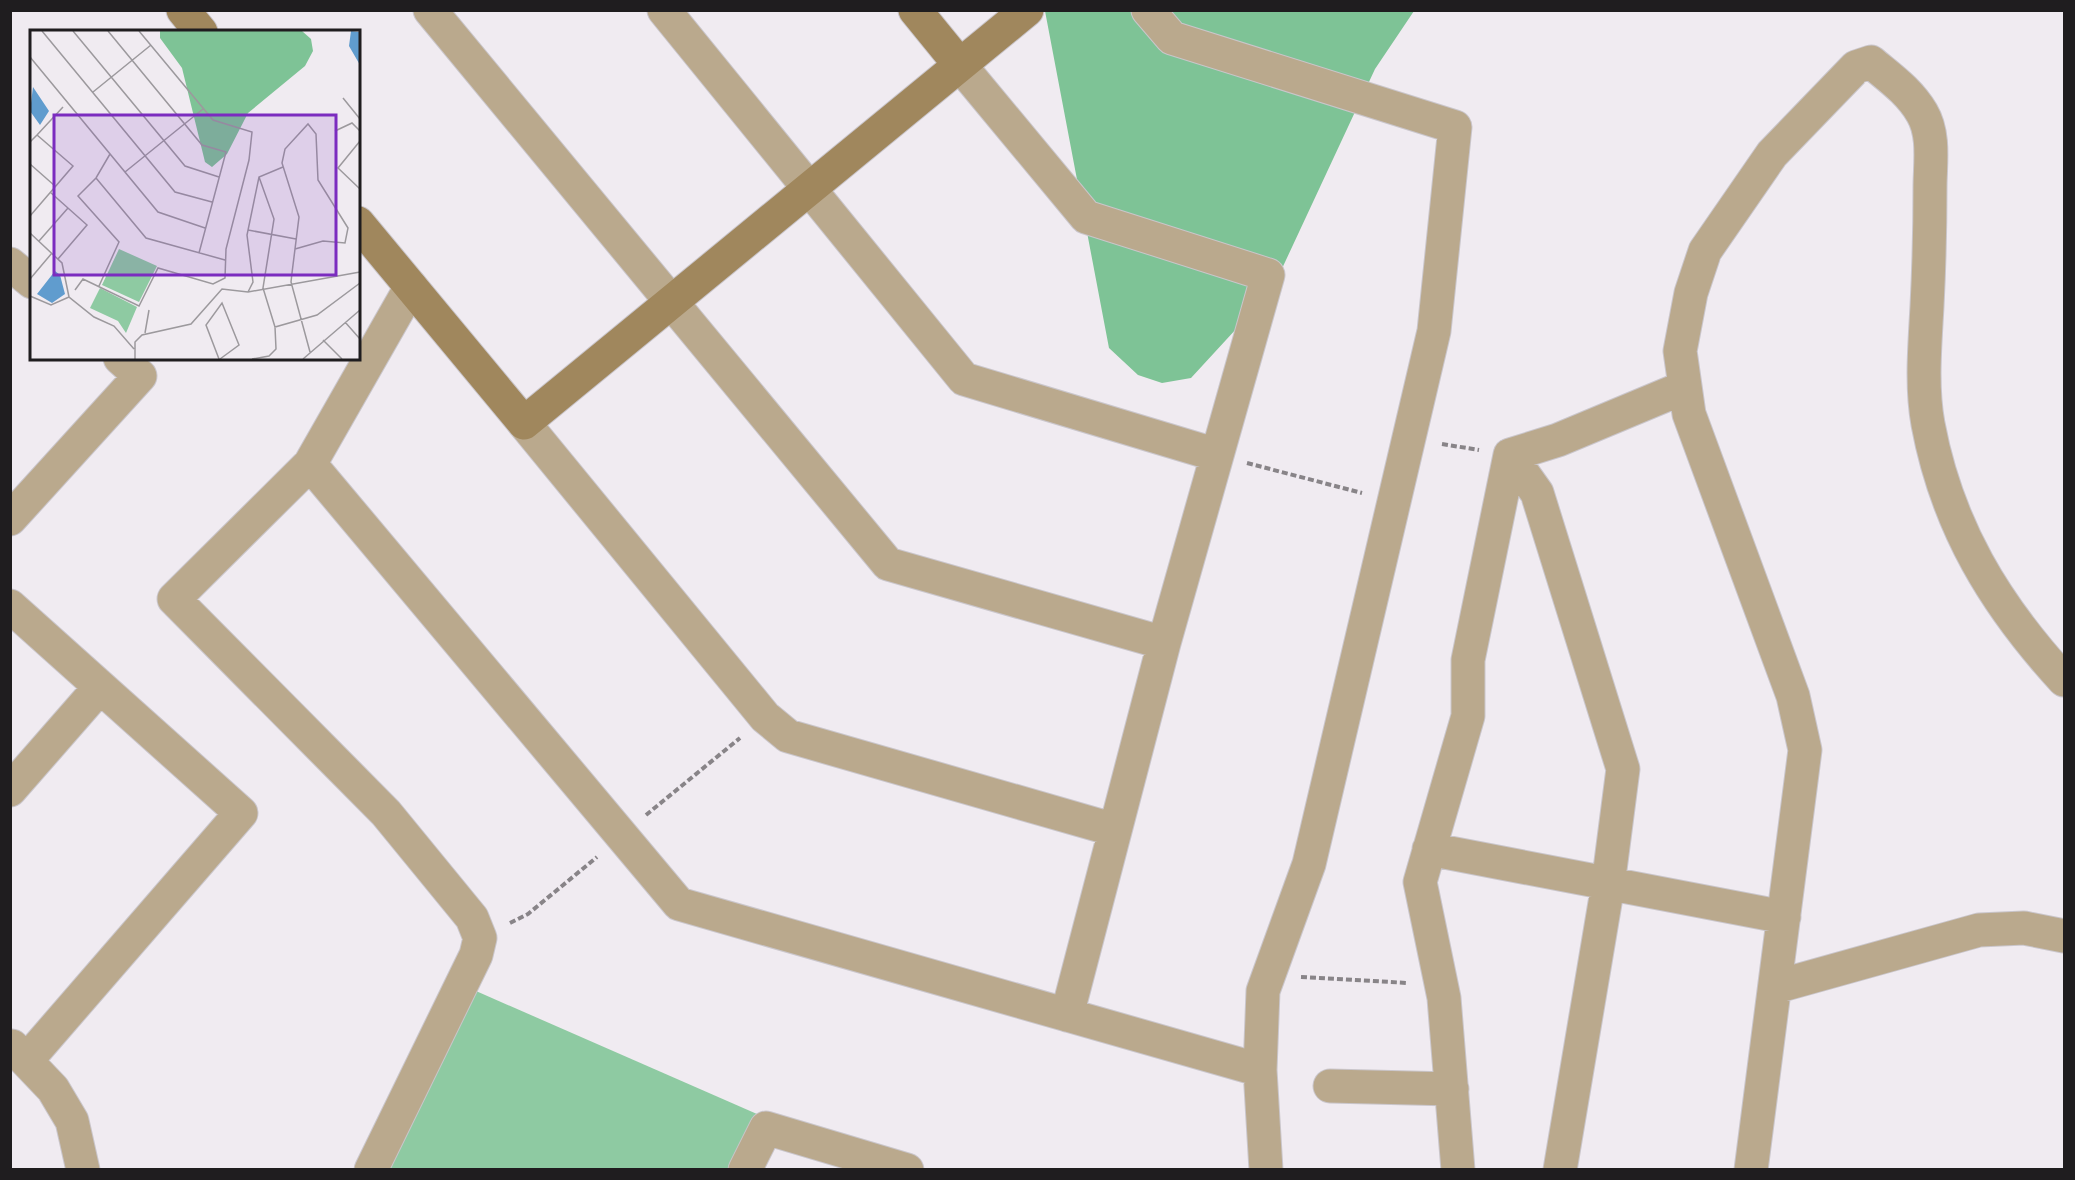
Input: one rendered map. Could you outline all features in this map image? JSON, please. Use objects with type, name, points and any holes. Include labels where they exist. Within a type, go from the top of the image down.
[{"type":"street","points":[[183,10],[199,30]]},
{"type":"street","points":[[430,10],[888,564],[1164,643]]},
{"type":"street","points":[[664,10],[964,379],[1217,455]]},
{"type":"street","points":[[915,10],[1086,217],[1268,275],[1164,643],[1067,1015]]},
{"type":"street","points":[[524,423],[1027,10]]},
{"type":"street","points":[[1148,10],[1172,38],[1455,127],[1434,331],[1310,864],[1263,991],[1260,1070],[1266,1170]]},
{"type":"street","points":[[1751,1170],[1805,750],[1792,696],[1689,414],[1680,351],[1691,293],[1705,251],[1772,154],[1856,67],[1871,62],[1905,89],[1923,114],[1930,138],[1930,254],[1925,357],[1928,422],[1942,482],[1977,563],[2006,612],[2064,680]]},
{"type":"street","points":[[360,225],[765,717],[788,736],[1115,830]]},
{"type":"street","points":[[10,264],[30,280]]},
{"type":"street","points":[[370,1170],[476,955],[480,938],[472,918],[386,813],[174,599],[310,464],[411,287]]},
{"type":"street","points":[[10,519],[140,376],[122,360]]},
{"type":"street","points":[[1510,455],[1558,440],[1685,387]]},
{"type":"street","points":[[1458,1170],[1441,985],[1420,882],[1468,716],[1468,660],[1510,455]]},
{"type":"street","points":[[1510,455],[1537,494],[1623,769],[1608,885],[1560,1170]]},
{"type":"street","points":[[310,464],[679,904],[1260,1070]]},
{"type":"street","points":[[10,606],[241,813],[19,1052],[53,1089],[72,1121],[83,1170]]},
{"type":"street","points":[[10,790],[100,687]]},
{"type":"street","points":[[1430,849],[1784,917]]},
{"type":"street","points":[[1775,987],[1979,930],[2024,928],[2064,936]]},
{"type":"street","points":[[1330,1086],[1452,1089]]},
{"type":"street","points":[[746,1170],[766,1128],[907,1170]]},
{"type":"path","points":[[1408,438],[1510,455]]},
{"type":"path","points":[[1217,455],[1394,501]]},
{"type":"path","points":[[480,938],[528,914],[765,717]]},
{"type":"path","points":[[1299,966],[1296,977],[1441,985]]},
{"type":"green space","points":[[1045,11],[1414,11],[1375,69],[1272,290],[1191,378],[1162,383],[1138,375],[1109,348]]},
{"type":"green space","points":[[476,991],[757,1114],[729,1169],[386,1170]]}]
